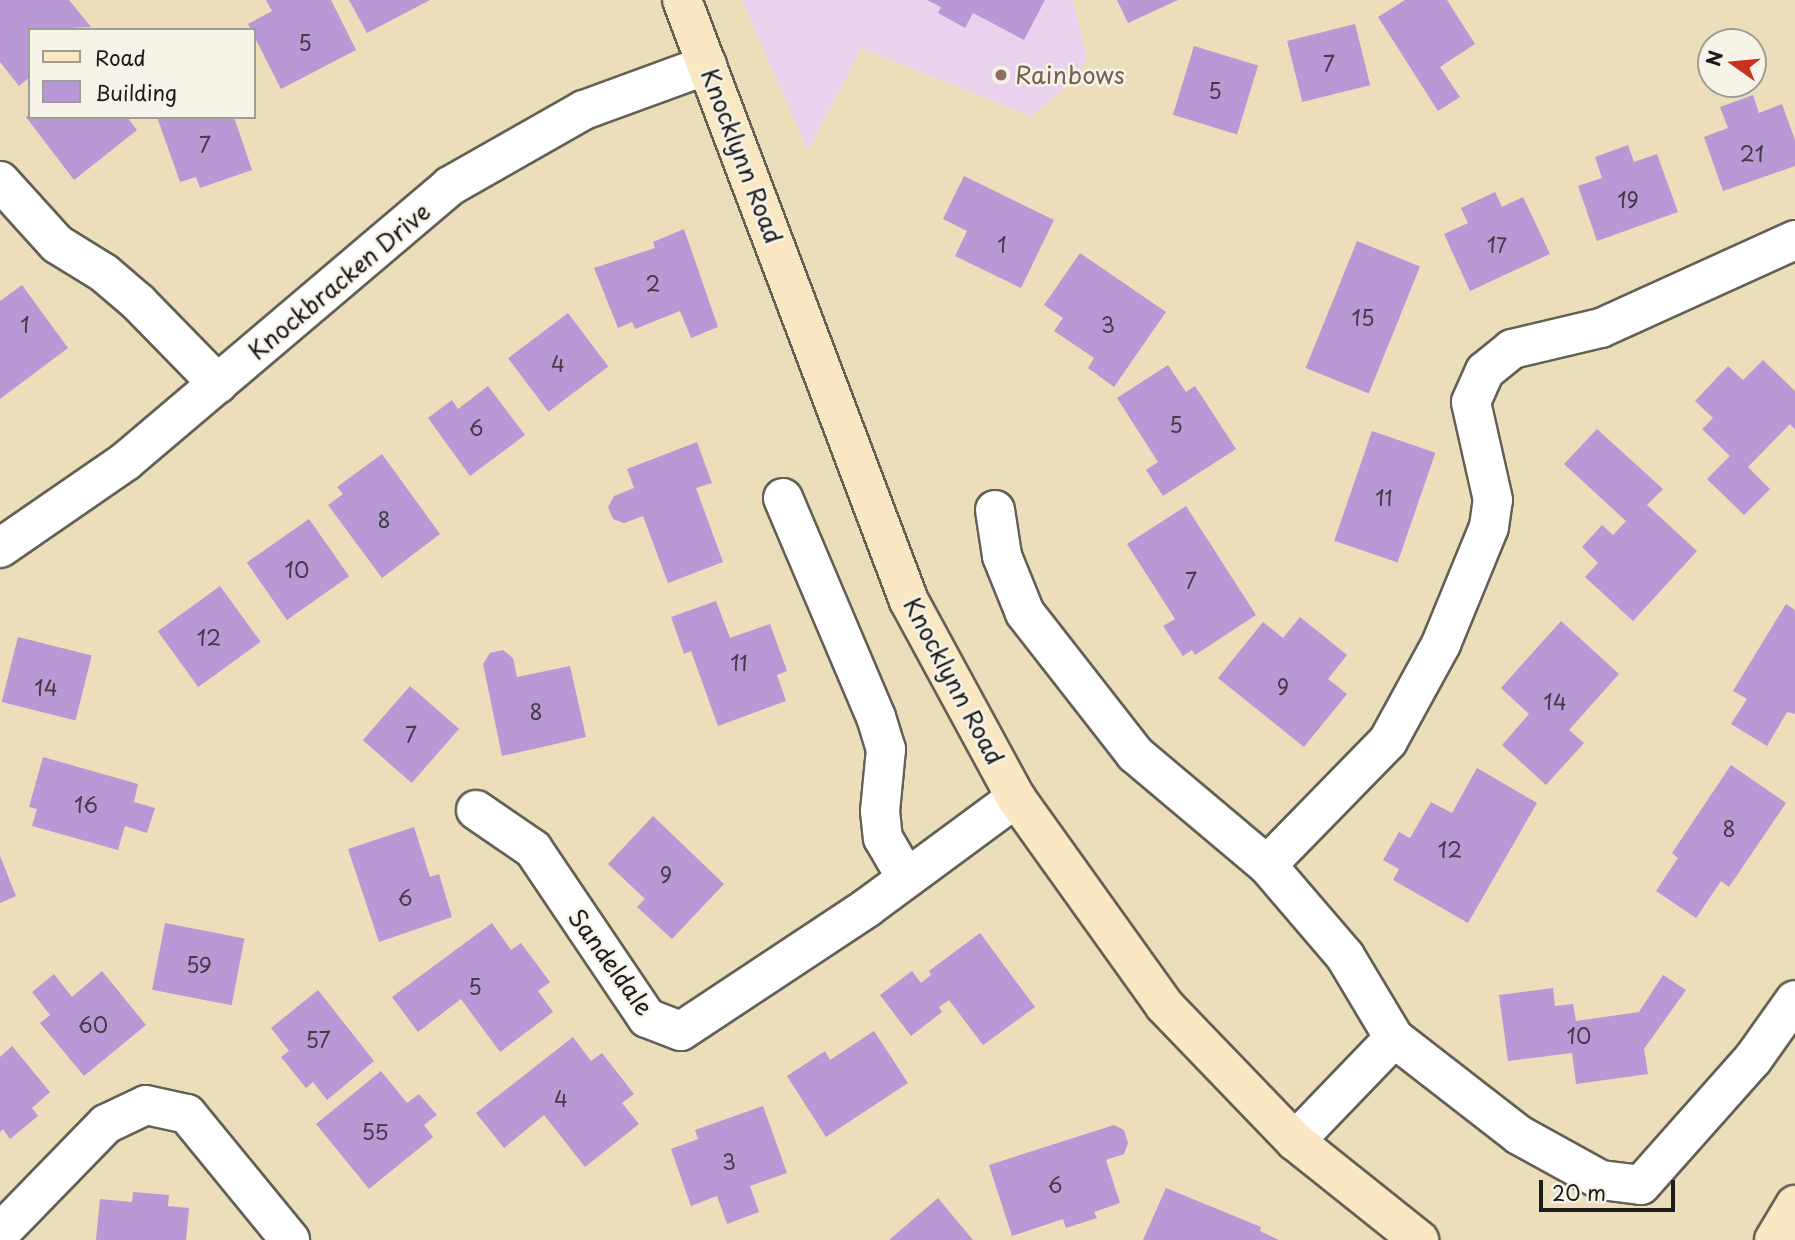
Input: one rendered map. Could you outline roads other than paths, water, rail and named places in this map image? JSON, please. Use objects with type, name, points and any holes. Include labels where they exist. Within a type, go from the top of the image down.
[{"type":"street","name":"Knocklynn Road","points":[[682,0],[909,601],[1016,798],[1164,1006],[1295,1140],[1419,1240]]},
{"type":"street","name":"Knockbracken Drive","points":[[0,548],[126,460],[450,186],[584,110],[707,65]]},
{"type":"street","points":[[0,181],[57,244],[104,273],[139,303],[218,384]]},
{"type":"street","points":[[1267,865],[1388,741],[1441,645],[1489,527],[1493,500],[1471,402],[1485,371],[1512,349],[1601,328],[1795,240]]},
{"type":"street","points":[[783,498],[876,717],[886,749],[880,811],[883,838],[905,876]]},
{"type":"street","points":[[995,510],[1002,555],[1026,613],[1135,754],[1267,865],[1345,956],[1394,1038],[1519,1135],[1601,1180],[1641,1185],[1753,1059],[1795,1000]]},
{"type":"street","name":"Sandeldale","points":[[476,810],[533,849],[647,1018],[681,1031],[868,907],[905,876],[1016,798]]},
{"type":"street","points":[[1295,1140],[1394,1038]]},
{"type":"street","points":[[0,1233],[106,1124],[146,1105],[187,1114],[290,1240]]},
{"type":"street","points":[[1774,1240],[1795,1205]]},
{"type":"place","name":"Rainbows","points":[[1001,75]]}]
